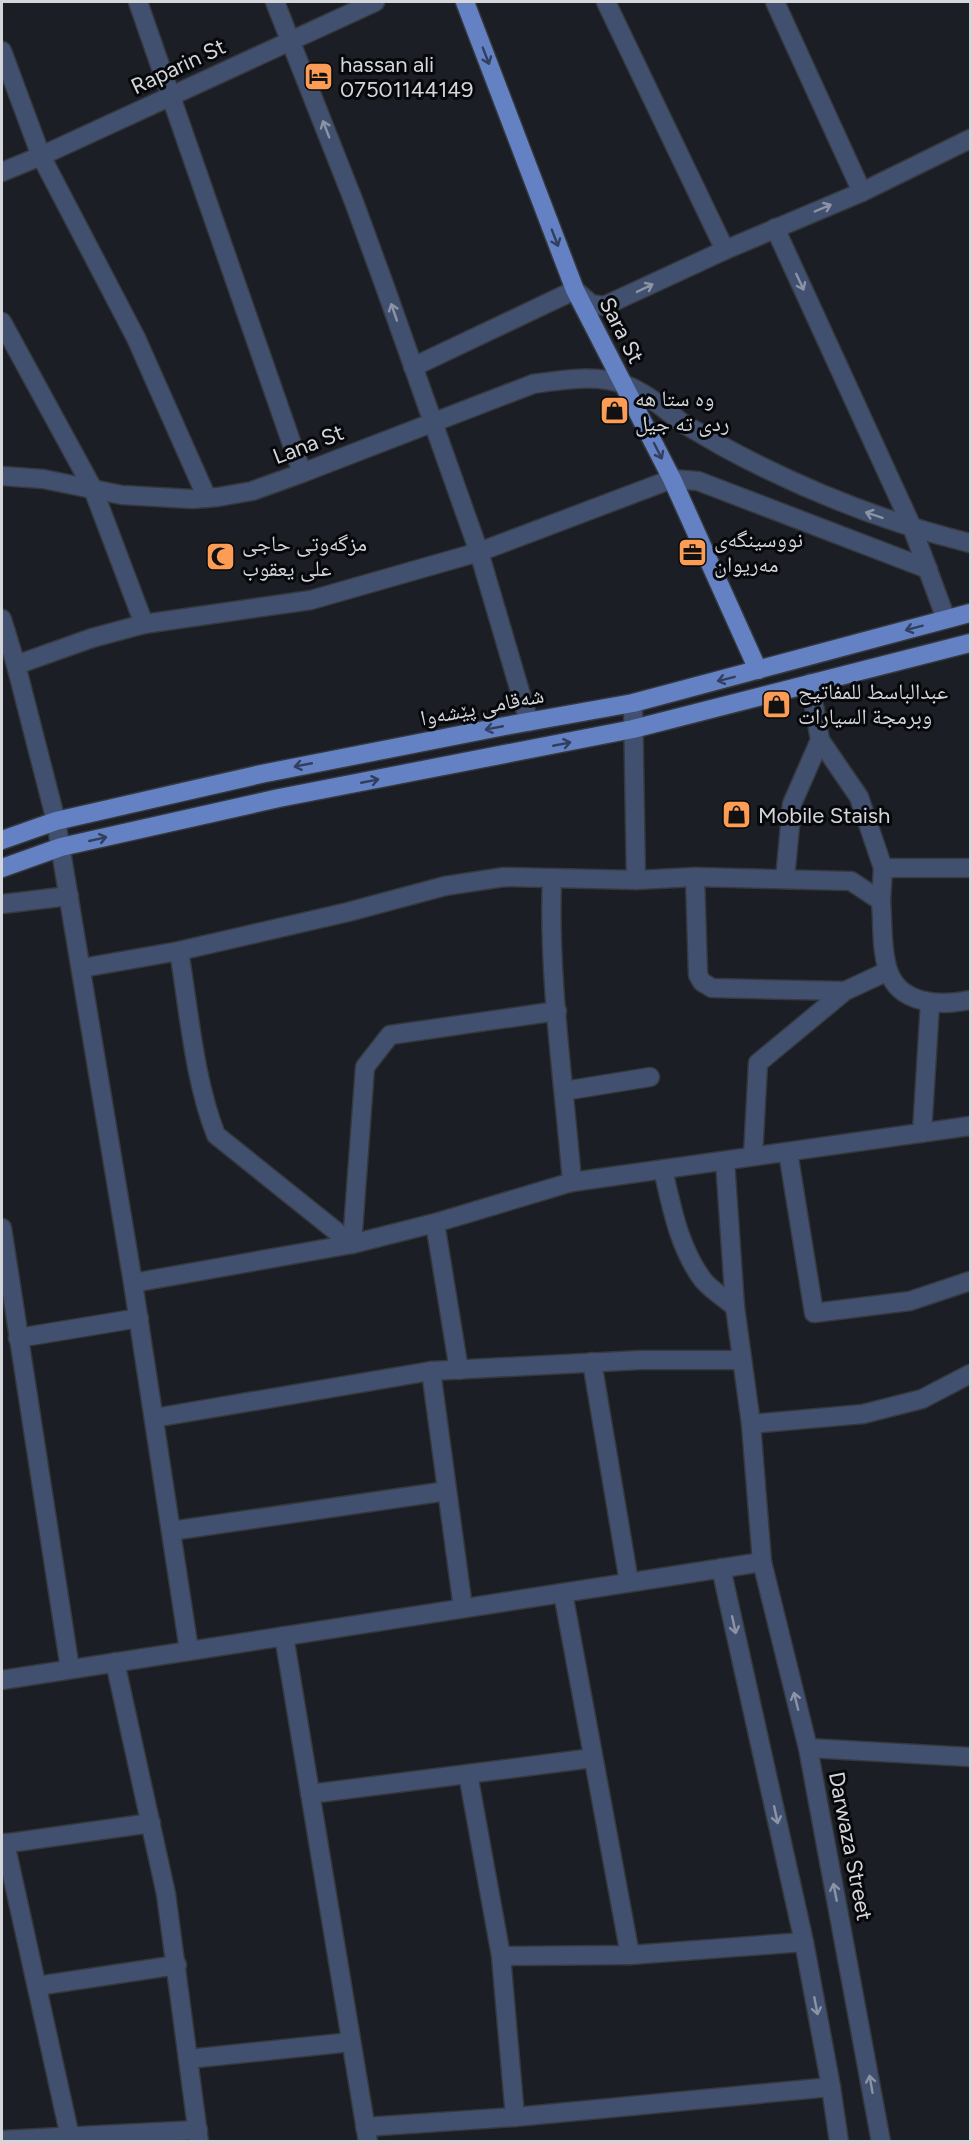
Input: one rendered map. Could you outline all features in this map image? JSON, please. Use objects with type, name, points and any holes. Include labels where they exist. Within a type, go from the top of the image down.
[{"type":"main road","name":"Sara St","points":[[465,2],[575,290],[672,479],[758,670]]},
{"type":"main road","name":"شەقامی پێشەوا","points":[[2,840],[56,821],[261,774],[633,703],[970,613]]},
{"type":"main road","points":[[2,868],[61,847],[279,798],[633,729],[970,643]]},
{"type":"street","points":[[138,2],[302,473]]},
{"type":"street","points":[[275,2],[354,202],[479,552],[529,722]]},
{"type":"street","name":"Raparin St","points":[[2,172],[375,2]]},
{"type":"street","points":[[606,2],[725,250]]},
{"type":"street","points":[[775,2],[862,192]]},
{"type":"street","points":[[2,51],[41,156],[136,338],[207,498]]},
{"type":"street","points":[[413,367],[575,290],[591,304],[604,306],[725,250],[862,192],[970,139]]},
{"type":"street","points":[[775,228],[912,527],[946,619]]},
{"type":"street","points":[[2,322],[93,489],[144,624]]},
{"type":"street","name":"Lana St","points":[[2,476],[43,479],[122,495],[207,498],[252,490],[302,473],[533,384],[566,379],[622,383]]},
{"type":"street","points":[[622,383],[646,396],[694,430],[757,464],[846,505],[970,543]]},
{"type":"street","points":[[16,665],[92,638],[144,624],[311,600],[479,552],[672,479],[698,481],[928,569]]},
{"type":"street","points":[[2,619],[16,665],[61,847],[139,1318],[189,1650]]},
{"type":"street","points":[[810,683],[820,740],[859,797],[883,868],[881,901],[888,970],[898,987],[911,996],[930,1003],[955,1003],[970,1000]]},
{"type":"street","points":[[633,703],[636,880]]},
{"type":"street","points":[[785,879],[792,804],[820,740]]},
{"type":"street","points":[[883,868],[970,867]]},
{"type":"street","points":[[82,968],[179,951],[348,912],[445,886],[504,877],[636,880],[695,877],[851,881],[881,901]]},
{"type":"street","points":[[695,877],[698,975],[702,982],[712,988],[844,991]]},
{"type":"street","points":[[552,879],[551,918],[572,1182]]},
{"type":"street","points":[[2,904],[69,896]]},
{"type":"street","points":[[179,951],[202,1089],[208,1115],[216,1135],[352,1244]]},
{"type":"street","points":[[753,1156],[758,1063],[844,991],[888,970]]},
{"type":"street","points":[[922,1133],[930,1003]]},
{"type":"street","points":[[352,1244],[365,1067],[390,1035],[558,1011]]},
{"type":"street","points":[[564,1091],[650,1077]]},
{"type":"street","points":[[133,1283],[352,1244],[572,1182],[970,1126]]},
{"type":"street","points":[[789,1152],[814,1313],[910,1300],[970,1281]]},
{"type":"street","name":"Darwaza Street","points":[[725,1161],[735,1307],[751,1424],[762,1562],[808,1748],[881,2142]]},
{"type":"street","points":[[663,1170],[675,1221],[688,1254],[704,1282],[735,1307]]},
{"type":"street","points":[[435,1222],[459,1370]]},
{"type":"street","points":[[2,1228],[70,1669]]},
{"type":"street","points":[[18,1338],[139,1318]]},
{"type":"street","points":[[154,1418],[431,1371],[641,1360],[741,1360]]},
{"type":"street","points":[[592,1362],[629,1582]]},
{"type":"street","points":[[431,1371],[463,1608]]},
{"type":"street","points":[[751,1424],[863,1414],[922,1399],[970,1374]]},
{"type":"street","points":[[171,1531],[447,1491]]},
{"type":"street","points":[[2,1680],[762,1562]]},
{"type":"street","points":[[721,1568],[804,1942],[839,2142]]},
{"type":"street","points":[[563,1593],[630,1955]]},
{"type":"street","points":[[284,1636],[366,2134],[831,2086]]},
{"type":"street","points":[[2,2140],[198,2136],[166,1894],[115,1662]]},
{"type":"street","points":[[808,1748],[970,1757]]},
{"type":"street","points":[[310,1794],[593,1758]]},
{"type":"street","points":[[468,1774],[501,1956],[515,2117]]},
{"type":"street","points":[[70,2137],[3,1844],[151,1823]]},
{"type":"street","points":[[501,1956],[630,1955],[804,1942]]},
{"type":"street","points":[[37,1986],[177,1965]]},
{"type":"street","points":[[188,2059],[351,2042]]},
{"type":"place","name":"hassan ali 07501144149","points":[[319,77]]},
{"type":"place","name":"وه ستا هه ردى ته جيل","points":[[614,411]]},
{"type":"place","name":"نووسینگەی مەریوان","points":[[693,552]]},
{"type":"place","name":"مزگەوتی حاجی علی یعقوب","points":[[221,556]]},
{"type":"place","name":"عبدالباسط للمفاتيح وبرمجة السيارات","points":[[777,704]]},
{"type":"place","name":"Mobile Staish","points":[[737,815]]}]
